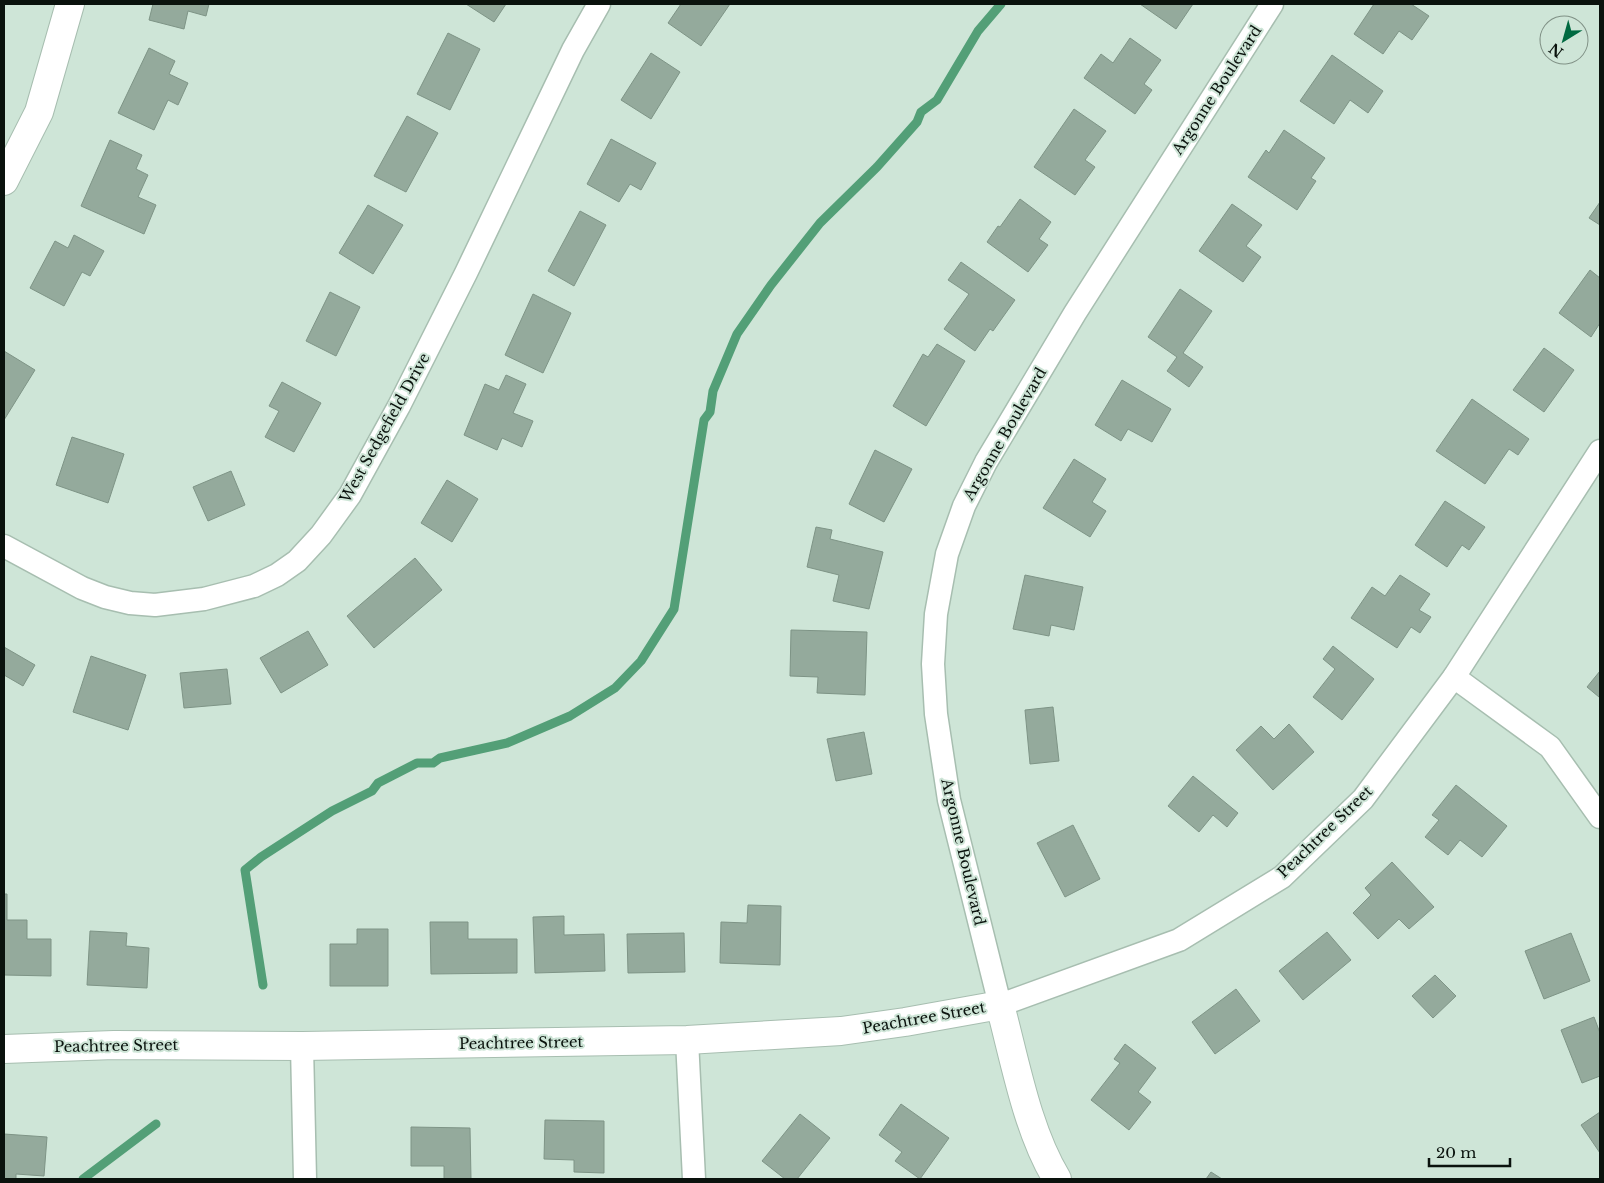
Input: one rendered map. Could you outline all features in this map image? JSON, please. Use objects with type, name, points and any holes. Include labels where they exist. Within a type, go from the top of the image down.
[{"type":"street","points":[[4,181],[39,112],[70,4]]},
{"type":"street","name":"West Sedgefield Drive","points":[[4,546],[82,588],[105,597],[130,603],[155,604],[204,599],[254,586],[277,575],[296,562],[321,536],[350,495],[399,406],[466,274],[573,50],[598,4]]},
{"type":"street","name":"Argonne Boulevard","points":[[1057,1179],[1050,1168],[1033,1128],[949,800],[936,714],[933,664],[936,614],[948,554],[964,506],[986,462],[1075,313],[1272,4]]},
{"type":"street","name":"Peachtree Street","points":[[4,1049],[114,1045],[302,1046],[687,1040],[842,1032],[1000,1005],[1179,940],[1282,877],[1363,799],[1454,677],[1600,450]]},
{"type":"street","points":[[1454,677],[1550,747],[1600,818]]},
{"type":"street","points":[[687,1040],[694,1179]]},
{"type":"street","points":[[302,1046],[305,1179]]},
{"type":"building","points":[[153,4],[209,4],[206,16],[188,11],[184,29],[149,20]]},
{"type":"building","points":[[466,4],[506,4],[494,22]]},
{"type":"building","points":[[681,4],[730,4],[701,46],[668,23]]},
{"type":"building","points":[[1140,4],[1193,4],[1176,29]]},
{"type":"building","points":[[1374,4],[1411,4],[1429,16],[1412,40],[1399,31],[1383,54],[1354,34]]},
{"type":"building","points":[[448,33],[480,49],[450,110],[417,94]]},
{"type":"building","points":[[1130,38],[1161,60],[1144,84],[1152,90],[1135,114],[1084,78],[1101,54],[1113,63]]},
{"type":"building","points":[[149,48],[175,61],[169,74],[188,83],[178,105],[168,100],[154,130],[118,113]]},
{"type":"building","points":[[651,53],[680,72],[651,119],[621,100]]},
{"type":"building","points":[[1332,55],[1383,91],[1368,113],[1350,100],[1334,124],[1300,101]]},
{"type":"building","points":[[1074,109],[1106,131],[1085,160],[1095,167],[1075,195],[1034,167]]},
{"type":"building","points":[[407,116],[438,133],[406,192],[374,176]]},
{"type":"building","points":[[1284,130],[1325,158],[1311,178],[1316,181],[1297,210],[1248,177],[1266,150],[1269,153]]},
{"type":"building","points":[[611,139],[656,163],[641,190],[630,184],[619,202],[587,184]]},
{"type":"building","points":[[110,140],[142,155],[136,169],[148,175],[138,197],[156,205],[144,234],[81,206]]},
{"type":"building","points":[[1020,199],[1051,222],[1039,239],[1048,245],[1028,272],[987,242]]},
{"type":"building","points":[[1600,202],[1600,225],[1589,218]]},
{"type":"building","points":[[1232,204],[1262,225],[1246,246],[1261,257],[1243,282],[1199,251]]},
{"type":"building","points":[[368,205],[403,225],[373,274],[339,253]]},
{"type":"building","points":[[580,211],[606,225],[574,286],[548,271]]},
{"type":"building","points":[[74,235],[104,251],[90,276],[82,272],[64,306],[30,288],[55,241],[68,248]]},
{"type":"building","points":[[961,262],[1015,300],[993,331],[990,329],[975,351],[944,329],[969,294],[948,280]]},
{"type":"building","points":[[1590,270],[1600,278],[1600,323],[1591,337],[1559,313]]},
{"type":"building","points":[[1180,289],[1212,311],[1183,353],[1203,367],[1189,387],[1167,371],[1177,357],[1148,337]]},
{"type":"building","points":[[330,292],[360,307],[336,356],[306,341]]},
{"type":"building","points":[[533,294],[571,313],[543,373],[505,355]]},
{"type":"building","points":[[937,344],[965,361],[926,426],[893,406],[923,354],[928,357]]},
{"type":"building","points":[[1544,348],[1574,370],[1544,412],[1513,390]]},
{"type":"building","points":[[4,351],[35,370],[4,420]]},
{"type":"building","points":[[506,375],[526,384],[513,413],[533,421],[522,447],[502,438],[497,450],[464,435],[485,384],[499,390]]},
{"type":"building","points":[[1122,380],[1171,409],[1152,442],[1128,429],[1121,441],[1095,425]]},
{"type":"building","points":[[282,382],[321,403],[294,452],[265,437],[279,411],[269,406]]},
{"type":"building","points":[[1472,399],[1529,439],[1518,455],[1509,449],[1485,484],[1436,451]]},
{"type":"building","points":[[72,437],[124,454],[108,503],[56,485]]},
{"type":"building","points":[[875,450],[912,469],[884,522],[849,504]]},
{"type":"building","points":[[1074,459],[1106,479],[1092,502],[1106,511],[1090,537],[1043,508]]},
{"type":"building","points":[[231,471],[245,505],[208,521],[193,487]]},
{"type":"building","points":[[447,480],[478,499],[452,542],[421,523]]},
{"type":"building","points":[[1445,501],[1485,527],[1469,550],[1462,545],[1447,567],[1415,545]]},
{"type":"building","points":[[816,527],[832,530],[830,539],[883,552],[869,609],[833,601],[839,575],[807,567]]},
{"type":"building","points":[[415,558],[442,590],[374,648],[347,616]]},
{"type":"building","points":[[1025,575],[1083,587],[1074,630],[1051,625],[1049,636],[1013,629]]},
{"type":"building","points":[[1400,575],[1430,594],[1419,610],[1431,617],[1420,633],[1411,627],[1397,648],[1351,618],[1372,587],[1385,596]]},
{"type":"building","points":[[791,630],[867,632],[865,695],[817,693],[818,677],[790,676]]},
{"type":"building","points":[[308,631],[328,665],[281,693],[260,658]]},
{"type":"building","points":[[1333,646],[1374,679],[1342,720],[1313,697],[1335,669],[1323,659]]},
{"type":"building","points":[[4,647],[35,665],[23,686],[4,675]]},
{"type":"building","points":[[91,656],[146,675],[128,730],[73,712]]},
{"type":"building","points":[[227,669],[231,704],[184,708],[180,673]]},
{"type":"building","points":[[1600,671],[1600,696],[1599,697],[1587,687]]},
{"type":"building","points":[[1053,707],[1059,761],[1030,764],[1025,710]]},
{"type":"building","points":[[1289,724],[1314,752],[1273,790],[1236,750],[1261,726],[1274,739]]},
{"type":"building","points":[[864,732],[872,774],[836,781],[827,739]]},
{"type":"building","points":[[1193,776],[1238,813],[1227,827],[1213,815],[1199,832],[1168,806]]},
{"type":"building","points":[[1456,785],[1507,826],[1482,857],[1460,840],[1448,855],[1425,837],[1439,820],[1432,815]]},
{"type":"building","points":[[1073,825],[1100,879],[1065,897],[1037,843]]},
{"type":"building","points":[[1392,862],[1434,907],[1409,929],[1399,919],[1378,939],[1353,913],[1371,895],[1365,888]]},
{"type":"building","points":[[4,894],[7,894],[7,920],[27,920],[27,939],[51,939],[51,976],[4,975]]},
{"type":"building","points":[[748,905],[781,906],[780,965],[720,963],[721,922],[747,923]]},
{"type":"building","points":[[564,916],[564,935],[604,934],[605,971],[535,973],[533,917]]},
{"type":"building","points":[[430,922],[468,922],[468,939],[517,939],[517,973],[431,974]]},
{"type":"building","points":[[357,929],[388,929],[388,986],[330,986],[330,944],[357,944]]},
{"type":"building","points":[[90,931],[127,933],[126,946],[149,948],[147,988],[87,985]]},
{"type":"building","points":[[1327,932],[1351,960],[1303,1000],[1279,971]]},
{"type":"building","points":[[684,933],[685,972],[628,973],[627,934]]},
{"type":"building","points":[[1571,933],[1590,981],[1544,999],[1525,951]]},
{"type":"building","points":[[1435,975],[1456,996],[1433,1018],[1412,996]]},
{"type":"building","points":[[1236,989],[1260,1021],[1215,1054],[1192,1022]]},
{"type":"building","points":[[1594,1017],[1600,1033],[1600,1076],[1582,1083],[1561,1030]]},
{"type":"building","points":[[1125,1044],[1156,1068],[1138,1092],[1151,1102],[1129,1130],[1091,1100],[1120,1063],[1114,1059]]},
{"type":"building","points":[[901,1104],[949,1138],[920,1179],[895,1161],[902,1152],[879,1135]]},
{"type":"building","points":[[1600,1112],[1600,1153],[1581,1125]]},
{"type":"building","points":[[800,1114],[830,1138],[797,1179],[785,1179],[762,1161]]},
{"type":"building","points":[[545,1120],[604,1121],[604,1173],[574,1172],[574,1160],[544,1159]]},
{"type":"building","points":[[411,1127],[470,1128],[471,1179],[444,1179],[444,1166],[411,1166]]},
{"type":"building","points":[[4,1134],[47,1137],[44,1176],[16,1174],[16,1179],[4,1179]]},
{"type":"building","points":[[1211,1172],[1222,1179],[1206,1179]]},
{"type":"waterway","points":[[263,985],[245,870],[261,857],[332,811],[372,791],[378,783],[417,763],[433,763],[440,758],[507,743],[570,716],[615,688],[641,661],[674,609],[704,420],[710,412],[713,391],[737,334],[771,285],[820,223],[877,167],[917,122],[921,112],[937,100],[978,31],[1001,4]]},
{"type":"waterway","points":[[83,1179],[156,1124]]}]
